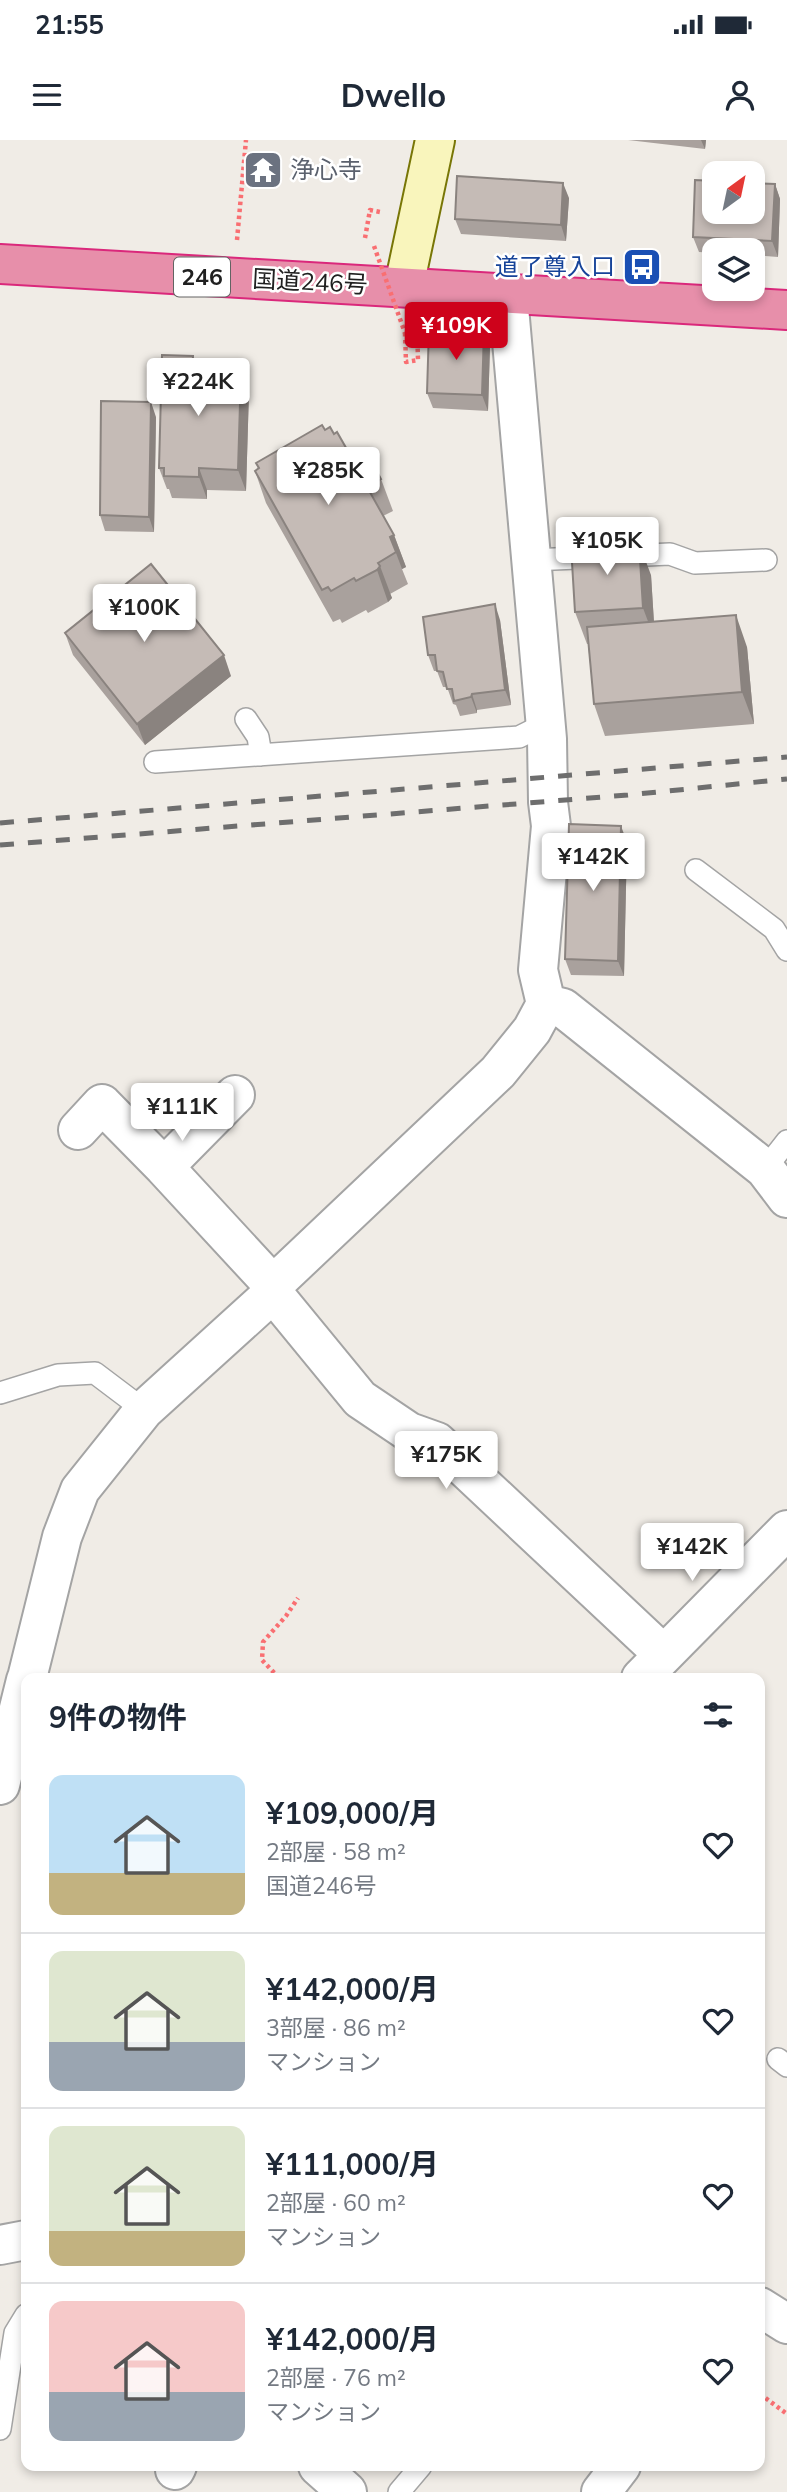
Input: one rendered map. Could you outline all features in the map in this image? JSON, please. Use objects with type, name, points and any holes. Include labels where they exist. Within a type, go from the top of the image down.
[{"type":"highway","name":"国道246号","points":[[0,264],[233,279],[410,301],[508,296],[787,310]]},
{"type":"street","points":[[410,301],[435,140]]},
{"type":"street","points":[[28,1673],[62,1538],[80,1490],[144,1410],[498,1072],[532,1030],[546,1004],[538,970],[551,826],[545,724],[508,296]]},
{"type":"street","points":[[546,1004],[563,1008],[780,1169]]},
{"type":"street","points":[[101,1105],[164,1167],[273,1289],[360,1399],[409,1432],[437,1442],[652,1666],[787,1530]]},
{"type":"street","points":[[164,1167],[226,1115]]},
{"type":"street","points":[[0,1785],[21,1699]]},
{"type":"street","points":[[0,2245],[21,2241]]},
{"type":"street","points":[[324,2471],[347,2492]]},
{"type":"street","points":[[601,2492],[617,2471]]},
{"type":"lane","points":[[531,560],[670,554],[695,563],[766,560]]},
{"type":"lane","points":[[246,719],[258,737],[261,755]]},
{"type":"lane","points":[[155,762],[519,737],[545,724]]},
{"type":"lane","points":[[696,870],[774,929],[787,950]]},
{"type":"lane","points":[[0,1393],[58,1375],[95,1373],[144,1410]]},
{"type":"lane","points":[[0,2429],[15,2333],[21,2323]]},
{"type":"lane","points":[[399,2492],[417,2471]]},
{"type":"path","points":[[233,279],[246,140]]},
{"type":"path","points":[[365,238],[370,210],[382,213],[379,224]]},
{"type":"path","points":[[376,235],[374,246],[405,333],[406,362],[418,360],[410,301]]},
{"type":"path","points":[[274,1673],[262,1660],[263,1642],[298,1598]]},
{"type":"path","points":[[765,2399],[787,2414]]},
{"type":"building","points":[[457,176],[563,183],[561,225],[455,219]]},
{"type":"building","points":[[695,180],[702,180],[702,224],[765,224],[765,184],[775,184],[772,241],[765,241],[765,238],[693,237]]},
{"type":"building","points":[[429,328],[484,330],[482,395],[427,393]]},
{"type":"building","points":[[162,355],[193,356],[192,368],[241,370],[238,470],[199,468],[199,477],[164,476],[164,468],[159,468]]},
{"type":"building","points":[[101,401],[151,402],[149,517],[100,515]]},
{"type":"building","points":[[322,425],[325,430],[330,427],[334,434],[337,432],[361,474],[374,466],[381,479],[367,487],[394,535],[390,537],[396,552],[378,563],[380,566],[377,570],[356,581],[354,578],[331,591],[328,587],[322,590],[255,471],[259,468],[256,463]]},
{"type":"building","points":[[639,543],[643,608],[575,612],[571,546]]},
{"type":"building","points":[[151,564],[224,655],[137,724],[65,633]]},
{"type":"building","points":[[495,604],[505,690],[472,694],[471,697],[454,701],[452,689],[447,689],[443,672],[437,671],[435,655],[428,655],[423,617]]},
{"type":"building","points":[[736,615],[742,692],[594,704],[587,627]]},
{"type":"building","points":[[569,824],[621,826],[618,961],[565,959]]},
{"type":"railway","points":[[0,823],[787,757]]},
{"type":"railway","points":[[0,845],[628,795],[787,779]]},
{"type":"place","name":"浄心寺","points":[[263,170]]},
{"type":"place","name":"道了尊入口","points":[[642,267]]}]
